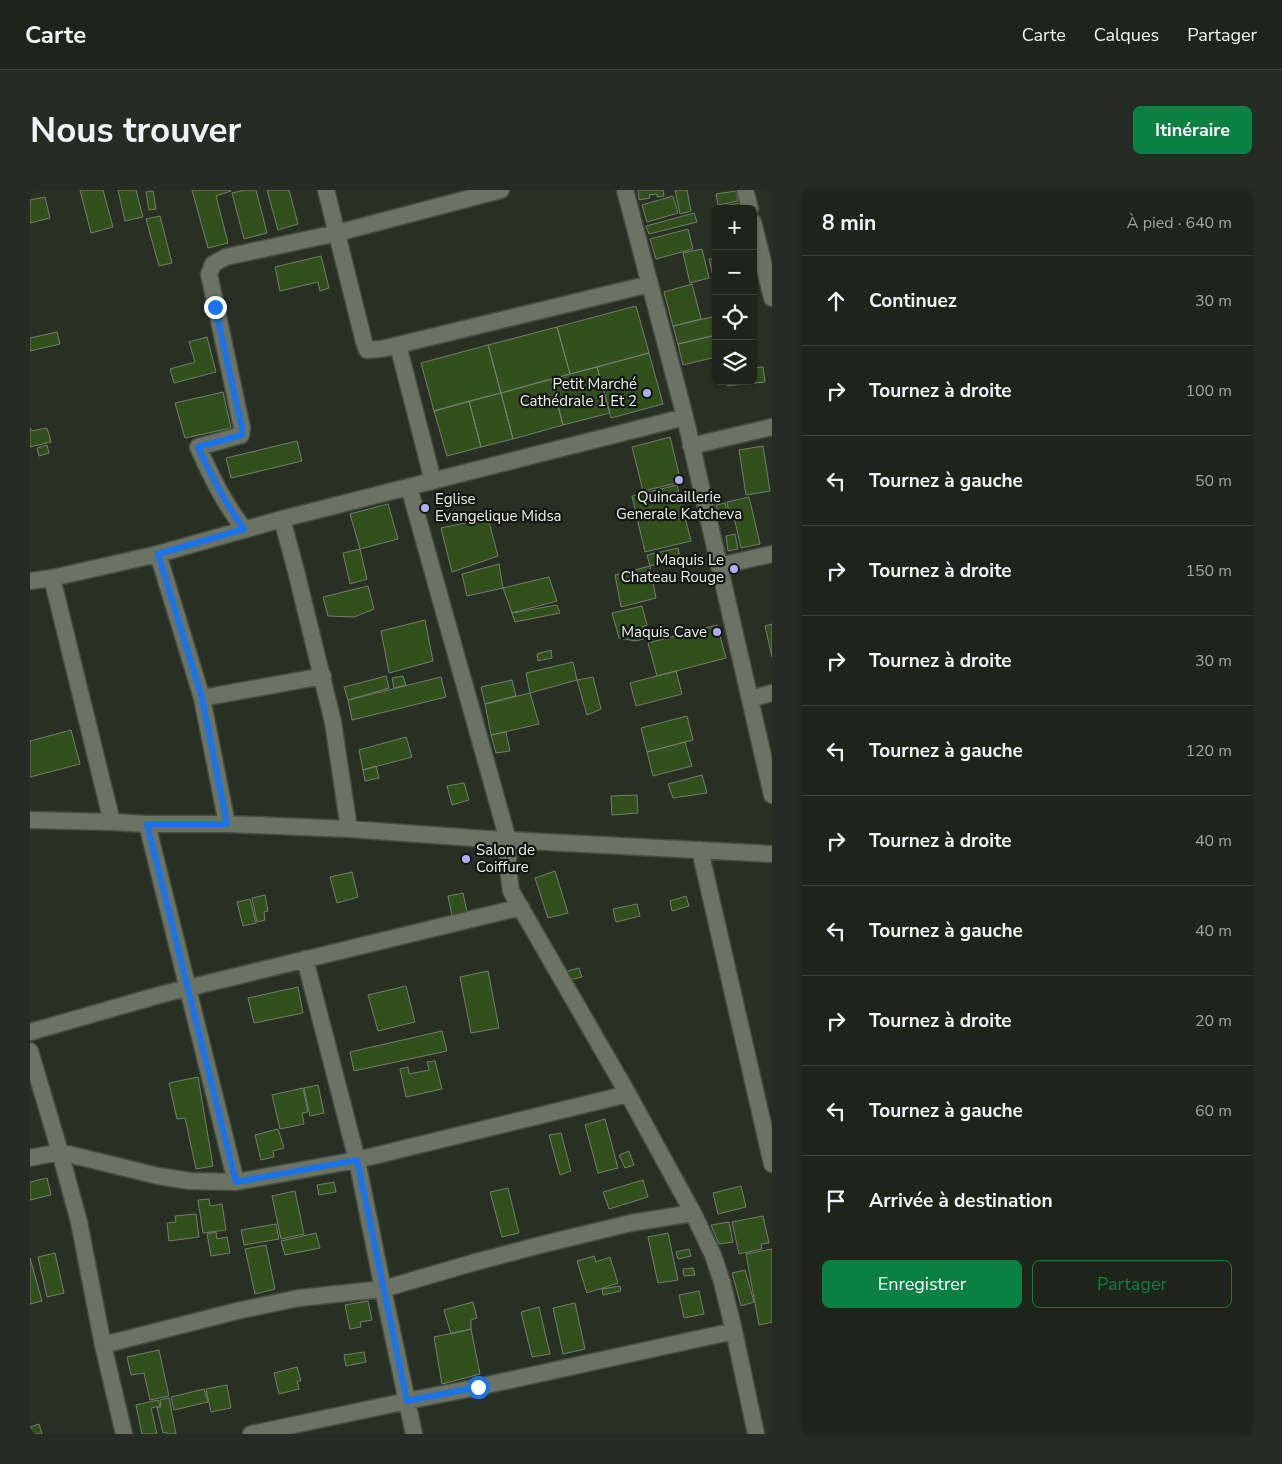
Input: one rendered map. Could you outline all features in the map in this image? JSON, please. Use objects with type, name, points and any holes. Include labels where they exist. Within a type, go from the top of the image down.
[{"type":"street","points":[[326,190],[367,350],[381,349],[650,284]]},
{"type":"street","points":[[244,529],[228,508],[214,483],[198,447],[242,435],[209,274],[213,264],[226,256],[337,233],[501,190]]},
{"type":"street","points":[[625,190],[685,417],[772,795]]},
{"type":"street","points":[[745,190],[749,205]]},
{"type":"street","points":[[757,238],[772,298]]},
{"type":"street","points":[[398,345],[432,481]]},
{"type":"street","points":[[30,581],[52,578],[158,554],[282,519],[685,417]]},
{"type":"street","points":[[691,446],[772,427]]},
{"type":"street","points":[[409,487],[508,840],[508,868],[511,891],[628,1094],[693,1213],[713,1255],[734,1331],[756,1434]]},
{"type":"street","points":[[282,519],[323,676],[333,722],[349,829]]},
{"type":"street","points":[[158,554],[202,698],[227,824]]},
{"type":"street","points":[[719,566],[772,554]]},
{"type":"street","points":[[52,578],[112,822]]},
{"type":"street","points":[[202,698],[323,676]]},
{"type":"street","points":[[750,699],[772,693]]},
{"type":"street","points":[[30,820],[147,824],[227,824],[349,829],[508,840],[772,854]]},
{"type":"street","points":[[147,824],[236,1182]]},
{"type":"street","points":[[700,850],[772,1164]]},
{"type":"street","points":[[30,1032],[188,988],[521,907]]},
{"type":"street","points":[[305,959],[357,1160],[414,1434]]},
{"type":"street","points":[[30,1051],[79,1222],[103,1345],[124,1434]]},
{"type":"street","points":[[30,1158],[60,1152],[158,1176],[190,1181],[236,1182],[357,1160],[628,1094]]},
{"type":"street","points":[[103,1345],[242,1310],[290,1300],[383,1289],[540,1245],[631,1223],[693,1213]]},
{"type":"street","points":[[251,1434],[496,1384],[734,1331]]},
{"type":"building","points":[[80,190],[103,190],[113,227],[91,233]]},
{"type":"building","points":[[118,190],[136,190],[143,217],[125,221]]},
{"type":"building","points":[[192,190],[231,191],[216,196],[228,243],[208,248]]},
{"type":"building","points":[[256,190],[267,233],[244,239],[232,193]]},
{"type":"building","points":[[267,190],[289,190],[298,224],[278,230]]},
{"type":"building","points":[[638,190],[663,190],[664,196],[657,197],[657,194],[649,195],[650,198],[639,200]]},
{"type":"building","points":[[675,190],[687,190],[691,211],[680,214]]},
{"type":"building","points":[[153,191],[156,209],[149,210],[146,192]]},
{"type":"building","points":[[736,191],[738,201],[718,205],[716,194]]},
{"type":"building","points":[[673,196],[678,213],[647,222],[642,205]]},
{"type":"building","points":[[45,197],[50,218],[30,223],[30,200]]},
{"type":"building","points":[[694,213],[697,222],[649,234],[646,226]]},
{"type":"building","points":[[160,216],[172,263],[159,266],[146,219]]},
{"type":"building","points":[[688,229],[693,249],[656,259],[650,239]]},
{"type":"building","points":[[702,249],[709,278],[690,283],[683,253]]},
{"type":"building","points":[[321,256],[329,288],[320,291],[318,282],[280,291],[275,267]]},
{"type":"building","points":[[709,259],[712,259],[712,272]]},
{"type":"building","points":[[692,284],[701,319],[673,326],[664,292]]},
{"type":"building","points":[[636,306],[649,353],[570,374],[557,327]]},
{"type":"building","points":[[712,317],[712,336],[678,344],[673,326]]},
{"type":"building","points":[[557,327],[570,374],[501,393],[488,345]]},
{"type":"building","points":[[57,332],[60,344],[30,351],[30,338]]},
{"type":"building","points":[[712,336],[712,358],[683,365],[678,344]]},
{"type":"building","points":[[207,337],[216,372],[174,383],[170,369],[195,362],[189,342]]},
{"type":"building","points":[[488,345],[501,393],[434,411],[421,363]]},
{"type":"building","points":[[649,353],[663,404],[611,418],[597,367]]},
{"type":"building","points":[[597,367],[610,413],[563,425],[551,379]]},
{"type":"building","points":[[763,367],[765,382],[757,383],[757,368]]},
{"type":"building","points":[[551,379],[563,425],[513,439],[501,393]]},
{"type":"building","points":[[223,392],[231,428],[185,438],[175,403]]},
{"type":"building","points":[[501,393],[513,439],[481,447],[469,401]]},
{"type":"building","points":[[469,401],[481,447],[447,456],[434,411]]},
{"type":"building","points":[[30,428],[32,431],[47,428],[51,442],[30,447]]},
{"type":"building","points":[[670,437],[681,482],[643,491],[632,447]]},
{"type":"building","points":[[297,441],[302,461],[231,478],[226,458]]},
{"type":"building","points":[[47,445],[49,453],[39,456],[37,448]]},
{"type":"building","points":[[763,446],[770,491],[746,495],[739,450]]},
{"type":"building","points":[[677,485],[691,541],[645,552],[632,496]]},
{"type":"building","points":[[749,497],[760,544],[741,548],[734,517],[730,518],[727,502]]},
{"type":"building","points":[[725,503],[727,511],[718,513],[716,505]]},
{"type":"building","points":[[388,504],[398,539],[360,549],[350,514]]},
{"type":"building","points":[[488,518],[498,556],[452,572],[441,528]]},
{"type":"building","points":[[735,534],[738,549],[728,551],[726,536]]},
{"type":"building","points":[[678,548],[680,558],[650,566],[647,555]]},
{"type":"building","points":[[360,549],[367,579],[350,584],[343,553]]},
{"type":"building","points":[[499,564],[503,588],[467,596],[462,574]]},
{"type":"building","points":[[650,566],[656,598],[621,607],[615,575]]},
{"type":"building","points":[[549,577],[557,601],[512,613],[503,588]]},
{"type":"building","points":[[368,586],[374,609],[354,617],[328,616],[323,597]]},
{"type":"building","points":[[557,605],[560,613],[515,622],[512,613]]},
{"type":"building","points":[[642,606],[647,625],[642,627],[643,639],[636,641],[619,638],[612,613]]},
{"type":"building","points":[[425,620],[433,661],[389,673],[381,631]]},
{"type":"building","points":[[772,624],[772,657],[765,626]]},
{"type":"building","points":[[717,625],[726,658],[657,676],[648,643]]},
{"type":"building","points":[[551,650],[552,658],[538,661],[537,654]]},
{"type":"building","points":[[573,662],[577,680],[530,693],[526,673]]},
{"type":"building","points":[[676,671],[682,694],[636,706],[630,683]]},
{"type":"building","points":[[386,676],[389,688],[348,700],[344,687]]},
{"type":"building","points":[[403,676],[406,685],[394,688],[392,678]]},
{"type":"building","points":[[441,677],[446,697],[352,720],[348,700]]},
{"type":"building","points":[[593,677],[601,709],[587,715],[577,680]]},
{"type":"building","points":[[512,680],[516,696],[485,704],[481,687]]},
{"type":"building","points":[[530,693],[539,724],[491,735],[485,704]]},
{"type":"building","points":[[687,716],[693,740],[647,752],[641,728]]},
{"type":"building","points":[[71,730],[80,764],[30,777],[30,741]]},
{"type":"building","points":[[506,732],[510,751],[496,753],[491,735]]},
{"type":"building","points":[[406,737],[412,757],[363,770],[359,750]]},
{"type":"building","points":[[685,742],[692,766],[653,776],[647,752]]},
{"type":"building","points":[[376,766],[379,778],[365,781],[363,770]]},
{"type":"building","points":[[702,775],[707,793],[673,798],[668,784]]},
{"type":"building","points":[[464,783],[469,800],[452,805],[447,786]]},
{"type":"building","points":[[637,795],[638,813],[612,815],[611,796]]},
{"type":"building","points":[[555,871],[568,913],[548,918],[535,878]]},
{"type":"building","points":[[352,872],[358,897],[337,903],[330,877]]},
{"type":"building","points":[[463,893],[467,912],[452,916],[448,896]]},
{"type":"building","points":[[265,895],[268,911],[264,912],[265,920],[257,922],[252,898]]},
{"type":"building","points":[[686,896],[689,906],[672,911],[670,901]]},
{"type":"building","points":[[250,899],[256,923],[243,926],[237,902]]},
{"type":"building","points":[[637,904],[640,916],[616,922],[613,909]]},
{"type":"building","points":[[579,968],[582,977],[565,981],[563,972]]},
{"type":"building","points":[[488,971],[499,1028],[471,1033],[460,977]]},
{"type":"building","points":[[406,986],[415,1022],[378,1031],[368,995]]},
{"type":"building","points":[[298,987],[303,1013],[254,1023],[248,998]]},
{"type":"building","points":[[442,1031],[447,1051],[354,1071],[350,1052]]},
{"type":"building","points":[[435,1061],[442,1089],[406,1097],[400,1069],[408,1067],[409,1074],[429,1070],[427,1062]]},
{"type":"building","points":[[198,1077],[213,1166],[196,1169],[185,1118],[177,1119],[169,1083]]},
{"type":"building","points":[[318,1085],[324,1113],[310,1116],[304,1088]]},
{"type":"building","points":[[303,1088],[308,1112],[302,1113],[304,1124],[280,1129],[272,1095]]},
{"type":"building","points":[[605,1119],[618,1168],[598,1173],[585,1125]]},
{"type":"building","points":[[278,1129],[284,1148],[273,1151],[274,1157],[261,1160],[255,1135]]},
{"type":"building","points":[[561,1133],[571,1171],[560,1175],[549,1135]]},
{"type":"building","points":[[629,1151],[634,1165],[625,1168],[619,1155]]},
{"type":"building","points":[[47,1178],[51,1195],[30,1200],[30,1182]]},
{"type":"building","points":[[643,1180],[648,1197],[609,1209],[603,1192]]},
{"type":"building","points":[[334,1182],[336,1192],[319,1195],[317,1185]]},
{"type":"building","points":[[741,1186],[746,1207],[718,1214],[713,1193]]},
{"type":"building","points":[[508,1188],[519,1233],[502,1237],[490,1192]]},
{"type":"building","points":[[295,1191],[304,1234],[281,1239],[272,1196]]},
{"type":"building","points":[[209,1199],[210,1206],[222,1204],[226,1230],[203,1233],[198,1200]]},
{"type":"building","points":[[196,1214],[199,1237],[169,1241],[167,1223],[176,1222],[175,1216]]},
{"type":"building","points":[[763,1216],[769,1243],[761,1244],[762,1249],[739,1254],[732,1222]]},
{"type":"building","points":[[729,1222],[733,1242],[719,1244],[711,1225]]},
{"type":"building","points":[[276,1224],[279,1239],[244,1245],[241,1230]]},
{"type":"building","points":[[216,1232],[217,1239],[227,1237],[230,1253],[211,1256],[207,1234]]},
{"type":"building","points":[[316,1233],[320,1248],[285,1255],[281,1241]]},
{"type":"building","points":[[668,1233],[678,1280],[658,1283],[648,1237]]},
{"type":"building","points":[[266,1245],[275,1289],[255,1294],[245,1249]]},
{"type":"building","points":[[689,1249],[691,1256],[678,1259],[676,1252]]},
{"type":"building","points":[[772,1249],[772,1322],[759,1325],[746,1254]]},
{"type":"building","points":[[55,1253],[64,1293],[47,1297],[38,1257]]},
{"type":"building","points":[[594,1256],[596,1262],[610,1257],[618,1283],[587,1293],[577,1261]]},
{"type":"building","points":[[30,1258],[42,1301],[30,1304]]},
{"type":"building","points":[[693,1268],[695,1275],[684,1276],[683,1269]]},
{"type":"building","points":[[745,1270],[754,1302],[741,1306],[732,1273]]},
{"type":"building","points":[[620,1286],[621,1291],[603,1295],[602,1289]]},
{"type":"building","points":[[699,1291],[704,1314],[684,1318],[679,1295]]},
{"type":"building","points":[[368,1301],[372,1320],[360,1322],[361,1327],[350,1329],[345,1305]]},
{"type":"building","points":[[473,1302],[477,1318],[471,1320],[471,1329],[451,1334],[444,1310]]},
{"type":"building","points":[[575,1303],[585,1349],[563,1354],[553,1308]]},
{"type":"building","points":[[539,1307],[550,1354],[532,1357],[521,1312]]},
{"type":"building","points":[[471,1329],[480,1374],[442,1384],[434,1337]]},
{"type":"building","points":[[159,1350],[169,1396],[150,1400],[144,1373],[131,1375],[127,1357]]},
{"type":"building","points":[[364,1352],[366,1362],[346,1366],[344,1355]]},
{"type":"building","points":[[297,1367],[301,1381],[297,1381],[299,1389],[279,1394],[274,1373]]},
{"type":"building","points":[[227,1385],[231,1408],[211,1412],[206,1389]]},
{"type":"building","points":[[204,1389],[208,1402],[174,1410],[171,1397]]},
{"type":"building","points":[[169,1398],[176,1434],[163,1433],[157,1407],[161,1407],[160,1400]]},
{"type":"building","points":[[158,1400],[160,1406],[151,1408],[157,1434],[142,1434],[136,1405]]},
{"type":"building","points":[[39,1424],[42,1434],[30,1434],[30,1427]]},
{"type":"place","name":"Petit Marché Cathédrale 1 Et 2","points":[[647,393]]},
{"type":"place","name":"Quincaillerie Generale Katcheva","points":[[679,480]]},
{"type":"place","name":"Eglise Evangelique Midsa","points":[[425,508]]},
{"type":"place","name":"Maquis Le Chateau Rouge","points":[[734,569]]},
{"type":"place","name":"Maquis Cave","points":[[717,632]]},
{"type":"place","name":"Salon de Coiffure","points":[[466,859]]},
{"type":"route","points":[[215,307],[242,435],[198,447],[214,483],[228,508],[244,529],[158,554],[202,698],[227,824],[147,824],[236,1182],[357,1160],[407,1401],[478,1387]]}]
